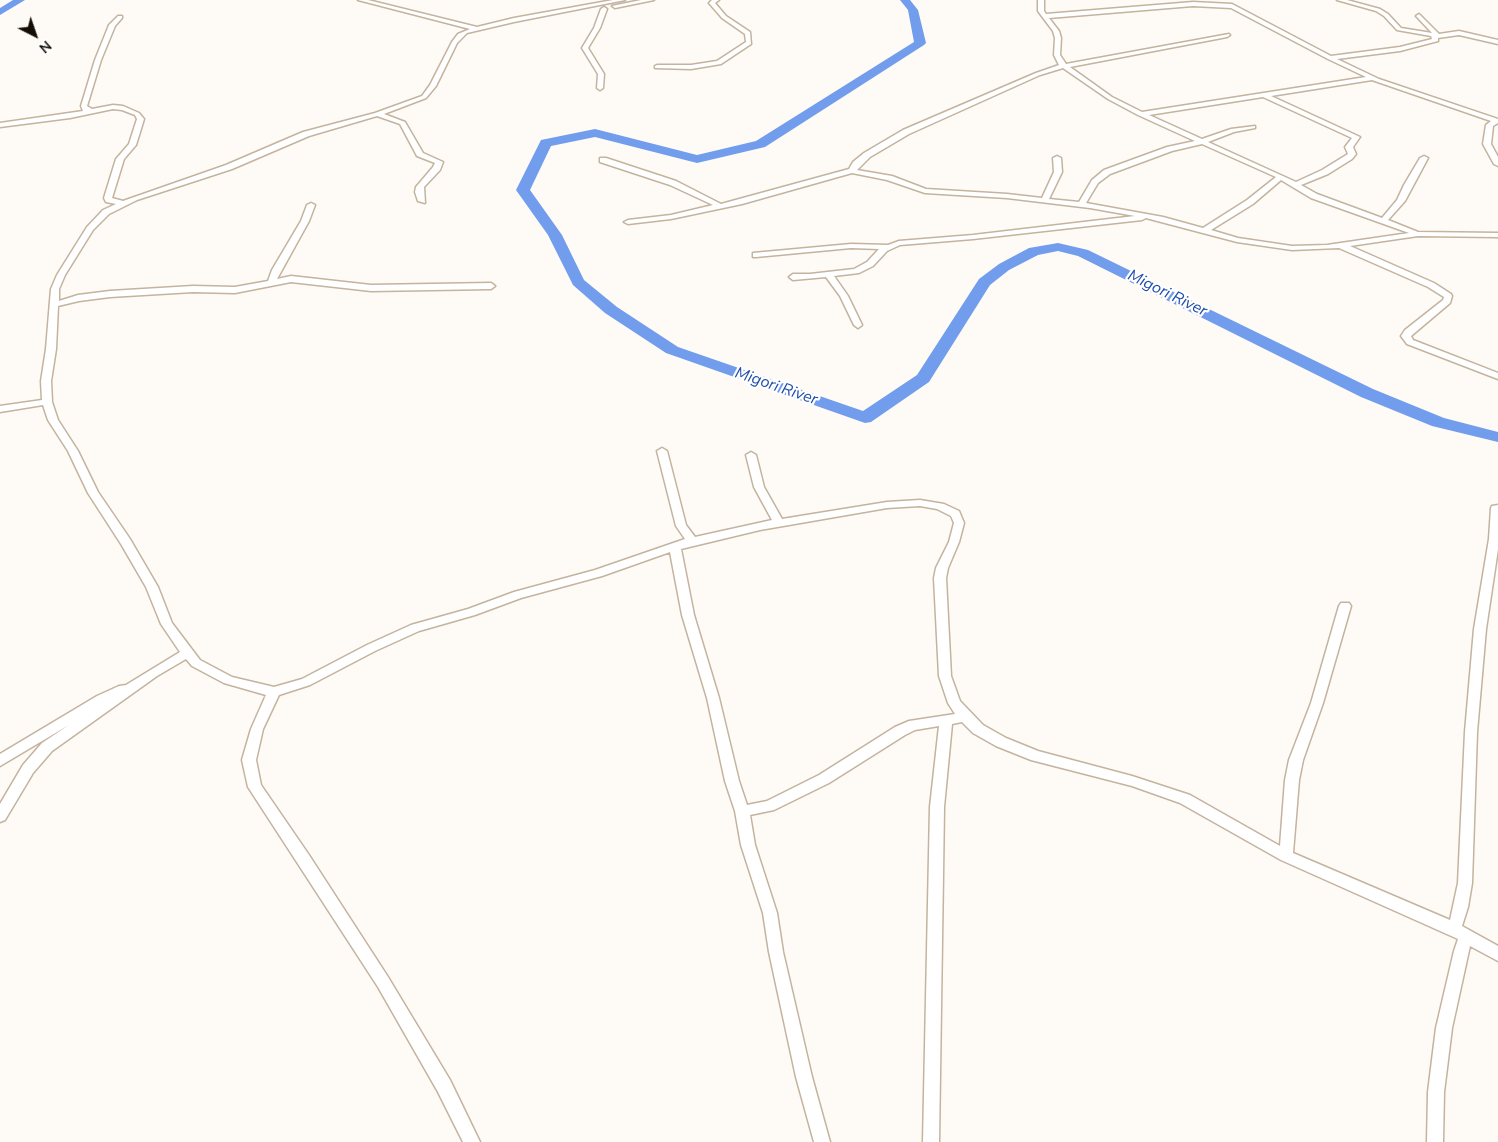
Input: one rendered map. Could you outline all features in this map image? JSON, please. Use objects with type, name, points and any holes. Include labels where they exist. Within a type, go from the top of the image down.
[{"type":"street","points":[[360,0],[449,21],[462,30],[622,0]]},
{"type":"street","points":[[514,20],[538,20],[651,0]]},
{"type":"street","points":[[711,0],[716,0]]},
{"type":"street","points":[[658,67],[719,63],[749,44],[748,33],[724,17],[712,3],[716,0]]},
{"type":"street","points":[[1041,0],[1041,12],[1056,31],[1058,38],[1057,55],[1064,66],[1110,98],[1140,114],[1281,177],[1330,203],[1418,234]]},
{"type":"street","points":[[1232,6],[1241,0]]},
{"type":"street","points":[[1340,0],[1368,7],[1386,15],[1402,31],[1436,36],[1455,32],[1498,42]]},
{"type":"street","points":[[1368,7],[1374,2]]},
{"type":"street","points":[[1046,16],[1193,4],[1232,6],[1330,58],[1373,78],[1497,121]]},
{"type":"street","points":[[600,88],[601,74],[585,48],[597,28],[604,9]]},
{"type":"street","points":[[1419,16],[1436,36]]},
{"type":"street","points":[[90,111],[84,108],[84,106],[98,60],[112,25],[120,17]]},
{"type":"street","points":[[462,30],[433,86],[424,97],[406,106],[306,134],[229,167],[123,203],[102,215],[90,229],[58,279],[53,305],[51,349],[46,381],[47,402],[53,420],[72,451],[93,494],[126,542],[152,587],[167,624],[196,663],[228,680],[274,692],[306,682],[371,648],[415,628],[471,612],[518,595],[613,568],[692,541],[740,530],[887,505],[920,503],[940,506],[955,514],[959,523],[940,578],[942,654],[945,676],[954,703],[965,717],[987,735],[1036,756],[1132,781],[1185,799],[1286,856],[1460,933],[1498,954]]},
{"type":"street","points":[[852,171],[860,161],[906,132],[1026,79],[1064,66],[1084,64],[1227,35]]},
{"type":"street","points":[[1330,58],[1428,44],[1436,40],[1436,36]]},
{"type":"street","points":[[1140,114],[1373,78]]},
{"type":"street","points":[[1263,95],[1356,137],[1349,147],[1352,154],[1350,157],[1296,186]]},
{"type":"street","points":[[0,125],[113,107],[122,108],[136,114],[141,119],[132,145],[120,159],[109,191],[109,200],[101,208],[102,215]]},
{"type":"street","points":[[377,114],[403,123],[420,154],[439,162],[437,168],[420,187],[419,192],[422,201]]},
{"type":"street","points":[[1497,121],[1490,124],[1487,144],[1498,164]]},
{"type":"street","points":[[1081,205],[1095,182],[1108,172],[1170,149],[1202,142],[1233,130],[1252,127]]},
{"type":"street","points":[[1044,200],[1057,176],[1057,158]]},
{"type":"street","points":[[1383,222],[1401,201],[1424,158]]},
{"type":"street","points":[[604,160],[674,183],[720,206]]},
{"type":"street","points":[[628,222],[662,218],[720,206],[852,171],[889,178],[932,192],[995,195],[1081,205],[1147,216],[1237,240],[1292,248],[1322,248],[1418,234],[1498,235]]},
{"type":"street","points":[[1204,231],[1250,202],[1281,177]]},
{"type":"street","points":[[109,200],[123,203]]},
{"type":"street","points":[[273,282],[276,270],[305,221],[311,205]]},
{"type":"street","points":[[756,255],[852,246],[887,247],[899,243],[1132,220],[1147,216]]},
{"type":"street","points":[[1340,245],[1431,285],[1448,296],[1447,300],[1408,332],[1406,336],[1410,342],[1498,376]]},
{"type":"street","points":[[793,277],[805,278],[849,273],[867,266],[887,247]]},
{"type":"street","points":[[829,276],[844,296],[858,325]]},
{"type":"street","points":[[53,305],[78,298],[110,294],[192,289],[235,290],[273,282],[301,279],[372,288],[491,286]]},
{"type":"street","points":[[0,409],[47,402]]},
{"type":"street","points":[[662,451],[681,526],[692,541]]},
{"type":"street","points":[[751,455],[759,486],[779,524]]},
{"type":"street","points":[[1435,1142],[1436,1092],[1444,1028],[1461,951],[1461,908],[1465,883],[1471,732],[1480,629],[1494,539],[1496,508]]},
{"type":"street","points":[[675,546],[688,615],[708,677],[732,781],[742,811],[748,845],[770,913],[776,952],[804,1077],[822,1142]]},
{"type":"street","points":[[1286,856],[1292,780],[1296,760],[1317,703],[1345,606]]},
{"type":"street","points":[[0,816],[28,769],[47,747],[135,686],[187,653]]},
{"type":"street","points":[[0,761],[117,691],[135,686]]},
{"type":"street","points":[[274,692],[258,729],[249,760],[255,787],[304,858],[383,982],[444,1086],[472,1142]]},
{"type":"street","points":[[742,811],[769,806],[824,779],[900,731],[913,725],[965,717]]},
{"type":"street","points":[[931,1142],[936,834],[942,745],[946,720]]},
{"type":"waterway","name":"Migori River","points":[[0,12],[20,0]]},
{"type":"waterway","name":"Migori River","points":[[905,0],[913,10],[920,43],[760,144],[697,159],[595,133],[546,143],[523,190],[555,235],[578,282],[611,310],[672,350],[865,418],[923,378],[984,282],[1004,267],[1034,251],[1058,247],[1083,253],[1367,393],[1438,422],[1498,437]]}]
